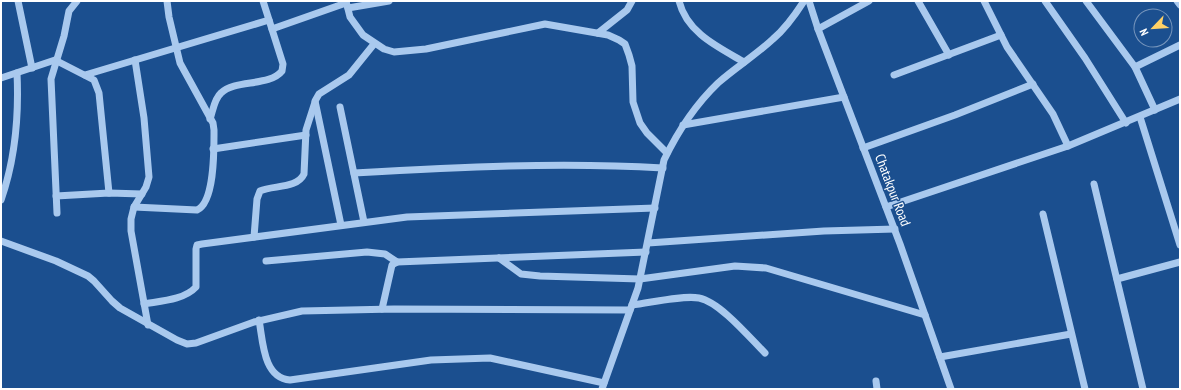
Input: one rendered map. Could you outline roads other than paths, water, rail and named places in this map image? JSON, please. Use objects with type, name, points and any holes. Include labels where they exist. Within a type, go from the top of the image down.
[{"type":"street","points":[[18,1],[32,68]]},
{"type":"street","points":[[57,213],[50,92],[51,79],[55,60],[64,36],[69,11],[77,1]]},
{"type":"street","points":[[134,207],[191,211],[201,208],[208,197],[214,130],[210,119],[189,83],[180,63],[167,1]]},
{"type":"street","points":[[210,119],[216,100],[224,90],[274,78],[282,71],[283,64],[263,1]]},
{"type":"street","points":[[272,29],[347,4],[389,1]]},
{"type":"street","points":[[598,33],[627,10],[632,1]]},
{"type":"street","points":[[679,1],[687,21],[694,30],[719,48],[744,62]]},
{"type":"street","points":[[260,320],[270,368],[275,375],[283,380],[431,360],[490,358],[603,386],[640,279],[663,168],[668,153],[692,111],[711,90],[774,39],[790,22],[804,1]]},
{"type":"street","name":"Chatakpur Road","points":[[808,1],[886,207],[951,389]]},
{"type":"street","points":[[818,29],[869,1]]},
{"type":"street","points":[[918,1],[949,54]]},
{"type":"street","points":[[984,1],[1001,35],[1053,114],[1068,146]]},
{"type":"street","points":[[1045,1],[1085,58],[1126,123]]},
{"type":"street","points":[[1086,1],[1135,67],[1154,110]]},
{"type":"street","points":[[1177,1],[1180,5]]},
{"type":"street","points":[[347,4],[354,24],[374,44],[384,50],[394,52],[410,51],[544,24],[598,33],[619,40],[625,44],[632,66],[633,102],[636,112],[647,133],[668,153]]},
{"type":"street","points":[[85,75],[269,20]]},
{"type":"street","points":[[894,75],[1001,35]]},
{"type":"street","points":[[254,237],[257,200],[260,191],[295,183],[302,179],[304,174],[307,123],[319,94],[349,75],[374,44]]},
{"type":"street","points":[[1135,67],[1180,45]]},
{"type":"street","points":[[1,78],[55,60],[94,80],[99,93],[109,193]]},
{"type":"street","points":[[135,60],[144,118],[149,177],[142,194],[134,207],[131,219],[131,231],[148,325]]},
{"type":"street","points":[[1,200],[15,136],[17,73]]},
{"type":"street","points":[[863,148],[956,115],[1033,84]]},
{"type":"street","points":[[683,125],[844,97]]},
{"type":"street","points":[[886,207],[1068,146],[1126,123],[1180,99]]},
{"type":"street","points":[[315,101],[341,225]]},
{"type":"street","points":[[340,107],[364,222]]},
{"type":"street","points":[[1140,117],[1180,245]]},
{"type":"street","points":[[213,149],[306,135]]},
{"type":"street","points":[[354,173],[518,165],[604,164],[663,168]]},
{"type":"street","points":[[1094,184],[1143,389]]},
{"type":"street","points":[[56,196],[109,193],[142,194]]},
{"type":"street","points":[[144,304],[175,298],[193,290],[196,287],[196,249],[198,246],[407,216],[655,208]]},
{"type":"street","points":[[1043,214],[1085,389]]},
{"type":"street","points":[[648,242],[824,231],[894,229]]},
{"type":"street","points":[[1,241],[56,261],[88,276],[120,308],[148,325],[187,344],[196,343],[260,320],[302,311],[631,307],[690,298],[700,298],[709,302],[734,321],[765,353]]},
{"type":"street","points":[[266,261],[367,252],[385,254],[397,262]]},
{"type":"street","points":[[382,309],[392,265],[397,262],[646,252]]},
{"type":"street","points":[[499,258],[521,274],[540,276],[640,279],[735,266],[755,266],[776,270],[925,315]]},
{"type":"street","points":[[1116,279],[1180,262]]},
{"type":"street","points":[[940,357],[1071,334]]},
{"type":"street","points":[[876,381],[877,389]]}]
